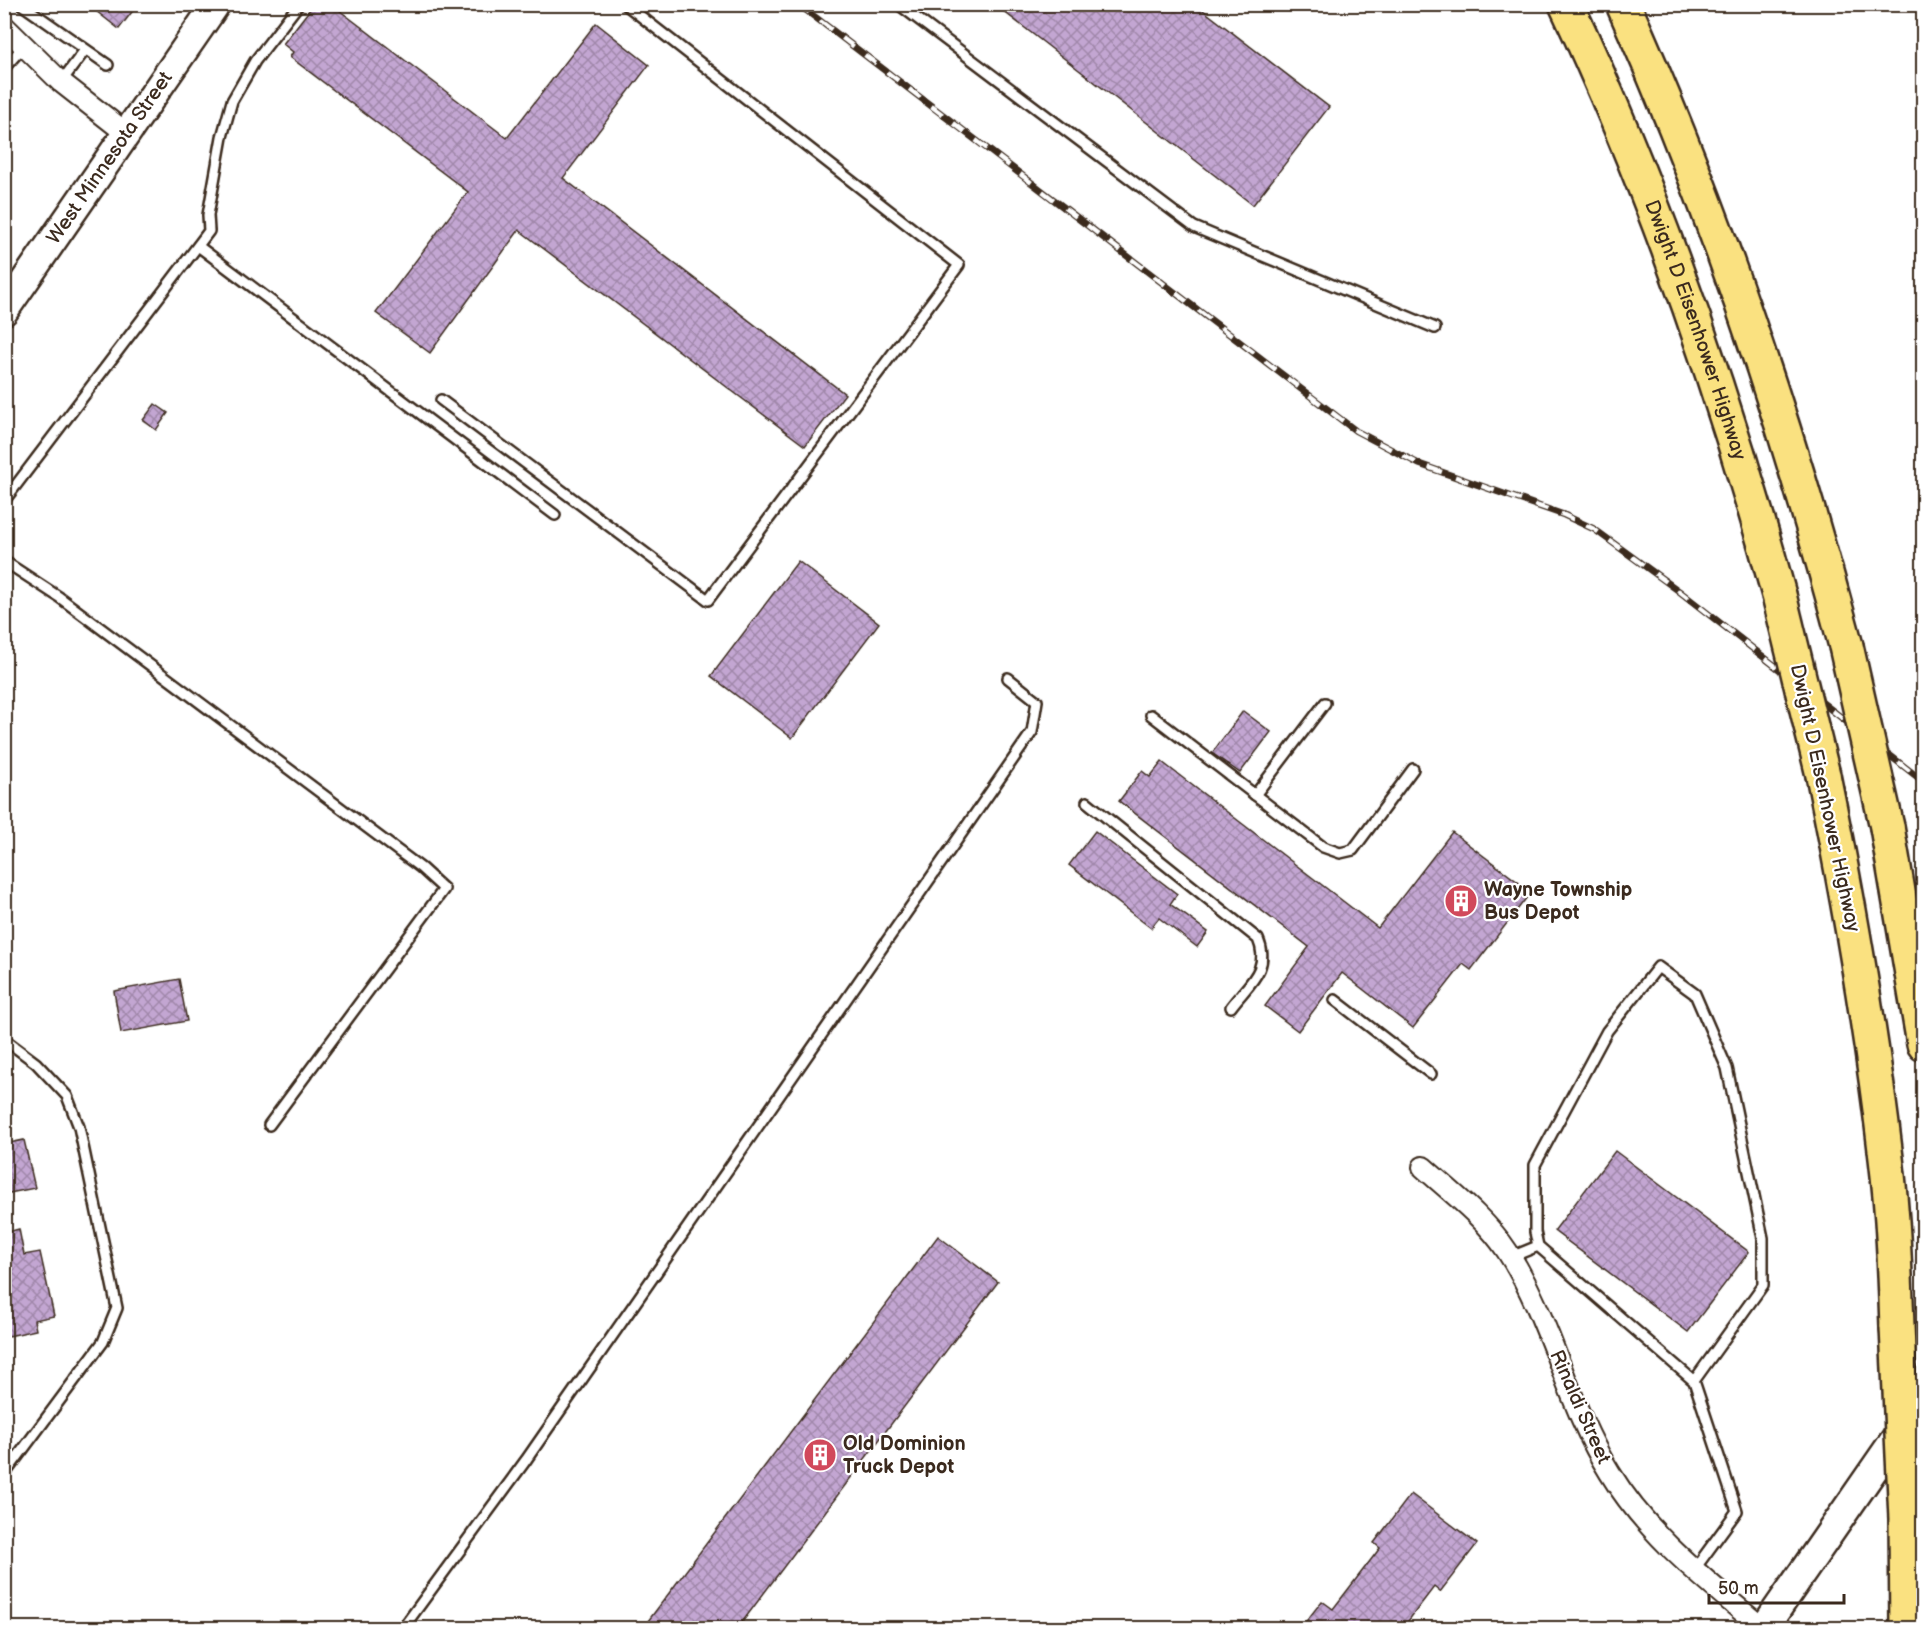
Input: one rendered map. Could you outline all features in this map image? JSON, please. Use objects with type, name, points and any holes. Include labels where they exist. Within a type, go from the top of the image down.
[{"type":"highway","name":"Dwight D Eisenhower Highway","points":[[1566,4],[1657,220],[1718,389],[1779,595],[1842,871],[1874,1066],[1886,1159],[1906,1519],[1907,1629]]},
{"type":"highway","points":[[1623,4],[1693,169],[1782,419],[1846,646],[1887,827],[1923,1044]]},
{"type":"street","name":"West Minnesota Street","points":[[10,303],[216,4]]},
{"type":"street","points":[[4,26],[61,82],[126,133]]},
{"type":"street","name":"Rinaldi Street","points":[[1423,1167],[1468,1208],[1511,1257],[1539,1311],[1586,1429],[1609,1472],[1645,1520],[1694,1570],[1763,1629]]},
{"type":"street","points":[[1763,1629],[1923,1397]]},
{"type":"lane","points":[[21,4],[108,64]]},
{"type":"lane","points":[[4,501],[209,231],[208,216],[222,137],[232,101],[255,61],[299,4]]},
{"type":"lane","points":[[441,400],[708,600],[959,265],[625,4]]},
{"type":"lane","points":[[898,4],[1194,227],[1435,328]]},
{"type":"lane","points":[[4,68],[24,46]]},
{"type":"lane","points":[[61,82],[85,50]]},
{"type":"lane","points":[[198,246],[555,515]]},
{"type":"lane","points":[[4,561],[59,597],[421,868],[444,889],[269,1125]]},
{"type":"lane","points":[[403,1629],[533,1450],[1032,732],[1037,701],[1008,678]]},
{"type":"lane","points":[[1254,795],[1325,703]]},
{"type":"lane","points":[[1151,715],[1323,848],[1340,853],[1353,850],[1413,770]]},
{"type":"lane","points":[[1087,802],[1258,939],[1264,953],[1262,965],[1231,1006]]},
{"type":"lane","points":[[1694,1381],[1763,1285],[1763,1238],[1727,1068],[1695,994],[1658,967],[1607,1031],[1535,1165],[1535,1232],[1538,1246],[1694,1381],[1737,1511],[1694,1570]]},
{"type":"lane","points":[[1335,1000],[1431,1074]]},
{"type":"lane","points":[[4,1039],[36,1062],[67,1096],[79,1127],[117,1308],[103,1342],[4,1475]]},
{"type":"lane","points":[[1511,1257],[1538,1246]]},
{"type":"building","points":[[87,4],[138,4],[119,29]]},
{"type":"building","points":[[314,4],[331,4],[507,138],[596,23],[649,65],[563,178],[845,394],[805,446],[519,230],[430,353],[376,313],[468,192],[290,57],[293,52],[283,44]]},
{"type":"building","points":[[994,4],[1195,4],[1329,107],[1253,205]]},
{"type":"building","points":[[155,404],[168,413],[156,430],[143,420]]},
{"type":"building","points":[[798,561],[879,623],[792,738],[711,676]]},
{"type":"building","points":[[1243,711],[1271,732],[1240,773],[1212,753]]},
{"type":"building","name":"Wayne Township Bus Depot","points":[[1162,762],[1378,928],[1452,832],[1531,892],[1471,970],[1463,964],[1413,1028],[1342,973],[1298,1031],[1265,1006],[1309,947],[1119,801],[1142,771],[1150,777]]},
{"type":"building","points":[[1095,831],[1177,894],[1170,904],[1208,932],[1197,947],[1159,918],[1151,928],[1069,865]]},
{"type":"building","points":[[179,979],[187,1021],[121,1033],[114,991]]},
{"type":"building","points":[[24,1140],[35,1188],[4,1194],[4,1144]]},
{"type":"building","points":[[1615,1151],[1749,1252],[1688,1332],[1554,1231]]},
{"type":"building","points":[[19,1229],[24,1255],[40,1252],[54,1316],[34,1320],[36,1330],[4,1337],[4,1233]]},
{"type":"building","name":"Old Dominion Truck Depot","points":[[938,1236],[998,1282],[737,1629],[642,1629]]},
{"type":"building","points":[[1411,1494],[1477,1544],[1440,1592],[1434,1587],[1402,1629],[1300,1629],[1322,1601],[1333,1609],[1380,1548],[1374,1543]]},
{"type":"railway","points":[[798,4],[1356,431],[1419,464],[1564,515],[1594,529],[1679,591],[1924,782]]},
{"type":"place","name":"Wayne Township Bus Depot","points":[[1461,901]]},
{"type":"place","name":"Old Dominion Truck Depot","points":[[820,1455]]}]
